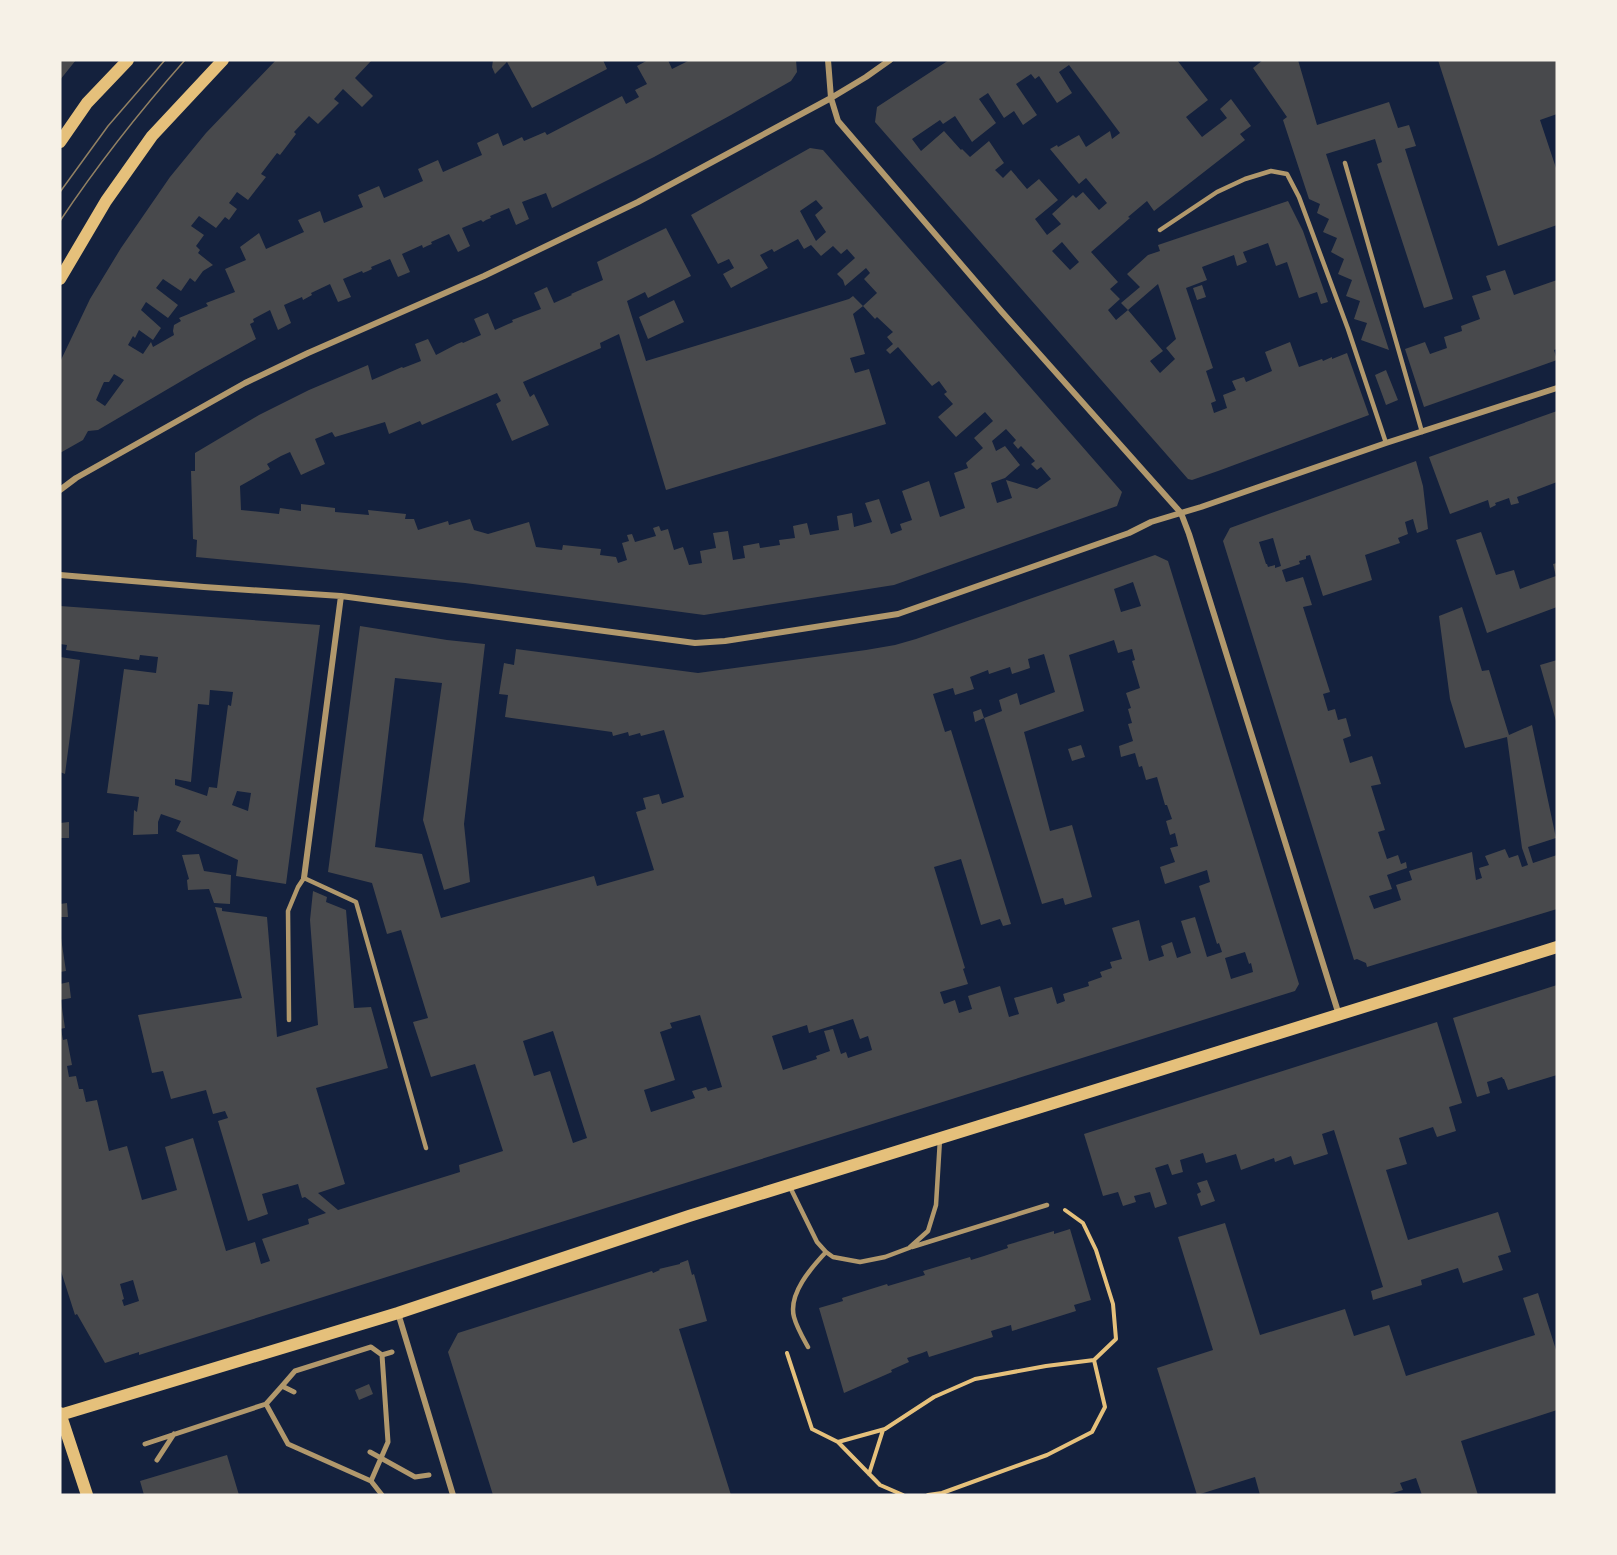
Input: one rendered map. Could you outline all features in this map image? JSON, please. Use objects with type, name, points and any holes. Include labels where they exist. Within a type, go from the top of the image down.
[{"type":"main road","points":[[60,142],[87,103],[128,60]]},
{"type":"main road","points":[[60,279],[106,201],[152,136],[223,60]]},
{"type":"main road","points":[[87,1495],[60,1414],[398,1312],[789,1185],[1557,947]]},
{"type":"street","points":[[828,60],[831,98],[838,122],[1002,312],[1181,513],[1339,1015]]},
{"type":"street","points":[[60,490],[76,478],[245,383],[484,276],[638,202],[831,98],[890,60]]},
{"type":"street","points":[[60,575],[341,596],[694,643],[725,641],[898,614],[1129,532],[1151,522],[1557,388]]},
{"type":"street","points":[[304,878],[341,596]]},
{"type":"street","points":[[398,1312],[453,1495]]},
{"type":"street","points":[[145,1444],[266,1404],[295,1371],[372,1347],[382,1355],[388,1442],[371,1481]]},
{"type":"street","points":[[382,1355],[392,1352]]},
{"type":"street","points":[[282,1386],[294,1392]]},
{"type":"street","points":[[266,1404],[288,1444],[371,1481],[382,1495]]},
{"type":"street","points":[[157,1460],[174,1434]]},
{"type":"street","points":[[370,1452],[415,1477],[429,1475]]},
{"type":"lane","points":[[1345,164],[1422,432]]},
{"type":"lane","points":[[1160,230],[1217,192],[1271,171],[1287,174],[1299,197],[1344,318],[1386,443]]},
{"type":"lane","points":[[289,1020],[288,911],[304,878],[356,902],[426,1148]]},
{"type":"lane","points":[[909,1248],[928,1231],[936,1204],[940,1139]]},
{"type":"lane","points":[[789,1185],[817,1242],[826,1252],[833,1257],[860,1262],[885,1257],[1047,1205]]},
{"type":"lane","points":[[808,1347],[793,1315],[795,1297],[814,1266],[826,1252]]},
{"type":"path","points":[[838,1442],[883,1430],[934,1397],[975,1379],[1094,1360],[1116,1339],[1113,1304],[1096,1250],[1083,1223],[1066,1210],[1047,1205]]},
{"type":"path","points":[[784,1344],[812,1429],[838,1442],[880,1485],[903,1495]]},
{"type":"path","points":[[928,1495],[942,1493],[1047,1455],[1092,1432],[1105,1407],[1094,1360]]},
{"type":"path","points":[[869,1474],[883,1430]]},
{"type":"building","points":[[60,60],[76,60],[60,80]]},
{"type":"building","points":[[276,60],[372,60],[355,78],[373,96],[362,107],[343,89],[334,99],[339,103],[318,124],[309,116],[294,132],[296,134],[280,155],[277,153],[261,174],[266,177],[248,200],[237,192],[229,203],[237,209],[229,220],[225,217],[216,228],[199,216],[191,226],[204,235],[196,246],[200,250],[198,253],[213,265],[203,271],[195,282],[190,278],[181,291],[163,279],[156,288],[178,305],[168,318],[146,302],[141,310],[161,328],[153,340],[139,330],[135,338],[133,336],[128,345],[143,354],[151,342],[153,347],[174,335],[174,325],[181,321],[179,318],[208,306],[206,303],[235,292],[225,269],[246,260],[240,247],[259,233],[266,249],[304,232],[298,220],[320,211],[324,223],[363,207],[358,195],[379,186],[384,198],[423,181],[418,169],[438,160],[443,172],[482,155],[477,143],[498,133],[503,146],[522,137],[524,141],[545,132],[547,135],[622,96],[626,104],[639,97],[635,90],[647,84],[637,66],[648,60],[668,60],[672,69],[690,60],[796,60],[797,72],[791,81],[654,157],[552,208],[546,193],[522,202],[529,219],[516,225],[509,208],[490,216],[491,218],[483,222],[481,220],[462,228],[470,246],[458,252],[449,234],[423,248],[422,245],[402,254],[410,272],[398,277],[390,259],[371,267],[372,269],[368,271],[363,273],[362,271],[343,279],[351,297],[338,302],[330,284],[311,293],[312,295],[303,300],[302,297],[284,305],[291,323],[278,330],[270,310],[253,319],[254,322],[250,324],[256,339],[98,430],[88,431],[83,440],[60,453],[60,362],[90,299],[121,248],[170,177],[206,133]],"holes":[[[114,374],[124,380],[105,406],[96,400],[104,382],[109,382]]]},
{"type":"building","points":[[493,60],[603,60],[607,69],[532,108],[507,62],[495,74],[492,67]]},
{"type":"building","points":[[949,60],[1177,60],[1208,100],[1186,117],[1202,137],[1227,118],[1220,109],[1231,99],[1251,126],[1240,134],[1245,140],[1154,211],[1147,201],[1091,252],[1118,282],[1110,289],[1120,299],[1108,310],[1116,320],[1128,310],[1121,303],[1140,287],[1127,274],[1148,255],[1160,251],[1158,245],[1288,201],[1303,231],[1328,302],[1321,304],[1317,292],[1299,298],[1287,262],[1276,266],[1268,243],[1243,252],[1247,262],[1237,266],[1234,255],[1202,267],[1207,280],[1186,288],[1213,368],[1206,371],[1216,401],[1211,403],[1214,413],[1227,408],[1223,395],[1236,390],[1232,381],[1244,377],[1246,382],[1272,371],[1265,352],[1290,342],[1299,367],[1347,353],[1369,415],[1218,471],[1192,480],[1188,479],[875,122],[877,107]],"holes":[[[1069,65],[1120,133],[1112,139],[1110,131],[1086,147],[1079,135],[1050,149],[1079,184],[1086,178],[1107,203],[1099,210],[1083,192],[1076,198],[1073,195],[1052,214],[1061,224],[1047,235],[1035,219],[1058,200],[1039,179],[1027,189],[1011,170],[1003,178],[995,170],[1004,163],[989,141],[970,157],[944,131],[921,151],[912,139],[940,120],[943,124],[955,116],[972,142],[996,123],[979,99],[988,93],[1004,118],[1014,111],[1023,125],[1037,115],[1016,84],[1031,74],[1035,79],[1039,76],[1057,103],[1072,93],[1059,72]],[[1062,242],[1079,262],[1070,270],[1052,251]],[[1158,284],[1176,339],[1166,348],[1175,359],[1160,373],[1150,361],[1163,351],[1128,310]]]},
{"type":"building","points":[[1263,60],[1298,60],[1317,125],[1389,102],[1398,128],[1409,125],[1416,146],[1405,149],[1453,299],[1424,308],[1377,164],[1382,162],[1375,139],[1326,154],[1389,350],[1361,340],[1367,323],[1354,319],[1360,301],[1346,296],[1352,280],[1338,274],[1344,259],[1331,252],[1337,238],[1323,232],[1329,219],[1317,213],[1320,204],[1309,199],[1283,120],[1287,117],[1253,68]]},
{"type":"building","points":[[1438,60],[1557,60],[1557,114],[1540,120],[1557,171],[1557,225],[1498,246]]},
{"type":"building","points":[[810,148],[823,150],[1122,492],[1117,506],[894,585],[704,615],[465,583],[196,557],[197,540],[193,539],[191,471],[195,471],[195,453],[259,415],[309,390],[368,365],[372,380],[421,361],[415,344],[428,339],[436,355],[481,335],[474,319],[488,313],[495,330],[513,322],[512,320],[541,309],[534,293],[547,287],[554,303],[572,295],[603,280],[597,262],[666,228],[691,276],[648,298],[645,292],[627,301],[646,361],[853,296],[863,306],[877,293],[864,279],[870,273],[866,268],[845,286],[837,274],[855,258],[847,249],[841,254],[833,246],[821,256],[811,245],[804,249],[798,239],[774,252],[772,249],[760,255],[768,268],[731,288],[723,274],[734,268],[729,259],[718,264],[691,215]],"holes":[[[816,200],[823,208],[815,215],[826,232],[816,241],[800,211]],[[863,306],[875,319],[877,317],[893,332],[887,337],[893,344],[886,350],[890,354],[898,347],[932,386],[939,381],[947,392],[944,394],[953,404],[938,417],[956,437],[985,412],[993,421],[974,438],[983,448],[966,463],[968,468],[954,473],[965,508],[940,517],[929,481],[902,491],[912,520],[900,524],[902,530],[891,534],[879,499],[865,503],[872,522],[854,527],[852,513],[837,516],[839,530],[810,535],[807,523],[793,526],[795,538],[779,540],[780,545],[760,548],[759,543],[743,546],[745,558],[733,560],[728,531],[713,533],[716,548],[700,551],[702,563],[689,565],[683,547],[674,550],[668,529],[661,531],[659,526],[653,528],[656,536],[635,542],[632,534],[627,535],[629,541],[622,543],[627,560],[618,563],[616,557],[600,555],[601,549],[563,545],[562,550],[536,547],[529,522],[488,534],[474,530],[470,519],[449,525],[448,521],[418,530],[414,519],[405,519],[406,514],[368,510],[369,515],[335,512],[335,508],[301,504],[301,511],[280,508],[279,514],[241,510],[240,486],[270,469],[267,464],[281,456],[290,452],[301,475],[325,464],[315,439],[332,432],[335,437],[385,422],[389,434],[420,421],[422,425],[497,393],[501,401],[496,404],[512,441],[549,425],[534,394],[530,397],[523,382],[601,348],[600,343],[619,334],[666,490],[886,424],[869,369],[855,373],[850,358],[865,354],[853,314]],[[1006,429],[1016,440],[1013,443],[1018,449],[1021,446],[1035,461],[1031,464],[1037,470],[1041,467],[1051,479],[1037,489],[1006,480],[1012,498],[997,503],[991,483],[1005,478],[1020,465],[1005,446],[996,451],[992,441]]]},
{"type":"building","points":[[1505,270],[1514,295],[1557,280],[1557,349],[1554,350],[1557,360],[1424,407],[1405,349],[1425,342],[1430,354],[1447,348],[1444,337],[1462,331],[1461,326],[1480,319],[1472,296],[1491,290],[1486,276]]},
{"type":"building","points":[[1202,285],[1206,297],[1197,300],[1193,288]]},
{"type":"building","points":[[674,300],[684,322],[648,339],[639,317]]},
{"type":"building","points":[[1386,370],[1398,400],[1386,405],[1375,375]]},
{"type":"building","points":[[1557,411],[1557,482],[1517,497],[1519,503],[1511,505],[1509,498],[1495,503],[1496,505],[1490,508],[1488,500],[1450,514],[1429,457]]},
{"type":"building","points":[[1416,461],[1423,486],[1428,529],[1417,533],[1413,519],[1405,522],[1408,534],[1398,538],[1400,543],[1365,555],[1372,580],[1323,596],[1310,555],[1299,561],[1300,564],[1282,570],[1286,582],[1303,577],[1312,605],[1303,607],[1330,692],[1323,694],[1328,711],[1335,709],[1338,720],[1346,718],[1351,736],[1343,739],[1350,763],[1372,756],[1381,784],[1371,786],[1385,830],[1378,832],[1387,859],[1398,855],[1401,864],[1406,862],[1407,868],[1387,875],[1392,889],[1369,896],[1374,909],[1401,900],[1396,885],[1412,880],[1409,871],[1472,852],[1476,880],[1482,878],[1479,868],[1489,865],[1485,856],[1505,849],[1509,858],[1518,855],[1522,867],[1528,865],[1522,848],[1507,737],[1465,748],[1450,699],[1439,616],[1462,607],[1482,671],[1489,670],[1509,735],[1532,725],[1556,838],[1528,847],[1533,863],[1557,855],[1557,909],[1367,967],[1366,963],[1354,960],[1223,541],[1230,528]],"holes":[[[1273,538],[1281,566],[1268,567],[1259,542]]]},
{"type":"building","points":[[1481,532],[1496,575],[1514,570],[1520,589],[1556,576],[1553,564],[1557,563],[1557,607],[1487,633],[1456,540]]},
{"type":"building","points":[[1155,555],[1168,561],[1299,984],[1295,991],[139,1355],[139,1352],[105,1363],[77,1314],[75,1315],[60,1268],[61,1029],[63,1040],[67,1039],[72,1065],[67,1066],[69,1077],[76,1076],[79,1089],[83,1089],[86,1102],[97,1100],[109,1151],[127,1146],[142,1200],[177,1190],[165,1147],[193,1138],[226,1251],[255,1242],[261,1264],[270,1261],[262,1239],[309,1224],[308,1219],[326,1213],[305,1197],[302,1198],[298,1184],[262,1194],[268,1214],[248,1221],[218,1121],[228,1118],[225,1111],[213,1114],[206,1090],[171,1099],[163,1071],[152,1073],[138,1015],[242,998],[215,907],[222,908],[222,911],[267,917],[277,1037],[318,1025],[310,920],[313,891],[327,897],[326,902],[346,910],[354,1008],[371,1007],[388,1068],[316,1088],[345,1184],[318,1193],[338,1210],[460,1172],[459,1165],[503,1151],[475,1064],[431,1077],[413,1022],[428,1018],[401,930],[387,934],[372,883],[328,872],[360,626],[485,644],[464,824],[470,882],[444,890],[423,820],[442,683],[395,678],[375,847],[422,854],[441,918],[594,876],[597,886],[654,870],[636,812],[646,809],[643,798],[659,794],[662,804],[684,797],[664,730],[641,736],[640,733],[629,736],[628,732],[613,736],[612,732],[505,717],[508,695],[499,694],[504,663],[514,665],[516,649],[698,673],[866,650],[916,639]],"holes":[[[1133,582],[1141,606],[1121,612],[1114,589]],[[1114,640],[1118,653],[1132,649],[1135,660],[1132,661],[1140,688],[1126,693],[1131,708],[1128,709],[1132,723],[1128,724],[1133,741],[1119,746],[1121,757],[1135,753],[1146,780],[1157,777],[1165,805],[1172,819],[1166,821],[1170,835],[1175,833],[1178,846],[1170,848],[1175,862],[1160,867],[1165,884],[1207,870],[1210,882],[1199,886],[1217,944],[1219,943],[1222,952],[1207,957],[1195,917],[1181,921],[1191,953],[1177,958],[1172,942],[1161,946],[1164,956],[1149,961],[1139,920],[1112,928],[1122,959],[1110,962],[1112,968],[1100,972],[1102,977],[1088,982],[1089,986],[1063,994],[1065,1001],[1057,1004],[1052,987],[1014,998],[1019,1014],[1009,1017],[1000,986],[968,996],[972,1009],[959,1013],[955,1000],[944,1004],[940,992],[968,984],[934,867],[961,859],[981,925],[1000,919],[1003,926],[1011,924],[951,730],[945,732],[933,694],[953,688],[955,695],[974,689],[970,677],[988,670],[989,674],[1010,667],[1012,674],[1030,668],[1028,659],[1044,654],[1055,692],[1020,705],[1017,693],[999,700],[1002,711],[984,718],[1042,904],[1063,898],[1065,905],[1092,897],[1072,825],[1050,831],[1024,732],[1084,711],[1069,655]],[[1245,952],[1253,972],[1231,979],[1225,958]],[[700,1015],[722,1087],[708,1091],[706,1087],[692,1091],[695,1098],[651,1112],[644,1090],[675,1080],[660,1032],[672,1028],[670,1023]],[[853,1019],[860,1039],[868,1036],[872,1050],[848,1058],[846,1052],[841,1054],[833,1029],[824,1031],[830,1051],[816,1056],[817,1059],[783,1070],[772,1036],[807,1025],[809,1033]],[[553,1031],[587,1138],[573,1143],[550,1071],[534,1076],[523,1041]],[[133,1280],[139,1301],[124,1306],[122,1300],[124,1299],[120,1284]]]},
{"type":"building","points":[[60,606],[320,625],[286,884],[236,876],[238,860],[176,831],[181,821],[161,814],[158,834],[133,835],[134,810],[137,812],[139,797],[107,793],[124,669],[156,673],[158,657],[140,655],[139,660],[66,650],[67,645],[60,644]],"holes":[[[210,690],[233,692],[231,706],[228,705],[217,788],[209,787],[207,796],[175,785],[175,779],[191,782],[198,704],[209,705]],[[237,791],[251,793],[248,811],[232,805]]]},
{"type":"building","points":[[60,657],[80,660],[65,774],[60,772]]},
{"type":"building","points":[[1557,660],[1557,721],[1556,721],[1540,665]]},
{"type":"building","points":[[981,709],[984,718],[975,722],[973,712]]},
{"type":"building","points":[[1081,745],[1085,757],[1072,761],[1068,749]]},
{"type":"building","points":[[69,822],[69,838],[60,838],[60,823]]},
{"type":"building","points":[[199,854],[204,871],[231,875],[230,904],[214,903],[209,889],[188,890],[187,880],[189,879],[182,855]]},
{"type":"building","points":[[67,903],[68,917],[60,917],[60,904]]},
{"type":"building","points":[[60,938],[66,971],[60,972]]},
{"type":"building","points":[[69,982],[71,998],[60,1000],[60,984]]},
{"type":"building","points":[[1557,985],[1557,1075],[1508,1090],[1502,1077],[1487,1082],[1490,1093],[1477,1097],[1453,1018]]},
{"type":"building","points":[[60,1001],[65,1028],[60,1029]]},
{"type":"building","points":[[1437,1022],[1462,1103],[1449,1107],[1456,1131],[1437,1137],[1433,1127],[1399,1138],[1407,1164],[1386,1170],[1408,1240],[1498,1212],[1511,1252],[1498,1256],[1503,1270],[1463,1283],[1458,1268],[1421,1280],[1422,1285],[1373,1300],[1371,1291],[1383,1287],[1334,1130],[1322,1134],[1328,1154],[1294,1165],[1291,1156],[1275,1162],[1274,1158],[1241,1170],[1236,1154],[1206,1163],[1203,1153],[1180,1160],[1183,1172],[1172,1175],[1168,1164],[1155,1168],[1167,1204],[1155,1208],[1150,1192],[1134,1196],[1136,1202],[1123,1206],[1118,1192],[1103,1196],[1084,1134]]},
{"type":"building","points":[[1207,1180],[1215,1201],[1201,1206],[1197,1194],[1201,1192],[1197,1183]]},
{"type":"building","points":[[1225,1223],[1260,1335],[1345,1309],[1354,1336],[1389,1325],[1406,1376],[1535,1335],[1523,1298],[1538,1293],[1557,1353],[1557,1410],[1461,1441],[1478,1495],[1422,1495],[1416,1478],[1400,1483],[1403,1490],[1386,1495],[1260,1495],[1255,1477],[1197,1495],[1157,1368],[1213,1350],[1178,1237]]},
{"type":"building","points":[[1070,1229],[1091,1300],[1074,1305],[1076,1311],[1012,1331],[1011,1325],[991,1331],[993,1337],[929,1357],[927,1351],[907,1358],[909,1362],[891,1370],[892,1372],[844,1393],[819,1308],[843,1301],[842,1298],[925,1275],[923,1271],[970,1257],[971,1260],[1008,1248],[1007,1245],[1054,1231],[1054,1234]]},
{"type":"building","points":[[688,1260],[707,1321],[679,1329],[731,1495],[493,1495],[448,1352],[458,1333],[652,1271],[653,1273]]},
{"type":"building","points":[[369,1384],[373,1394],[359,1400],[355,1390]]},
{"type":"building","points":[[227,1455],[239,1495],[144,1495],[140,1481]]},
{"type":"tram line","points":[[60,192],[108,126],[165,60]]},
{"type":"tram line","points":[[60,221],[120,138],[185,60]]}]
